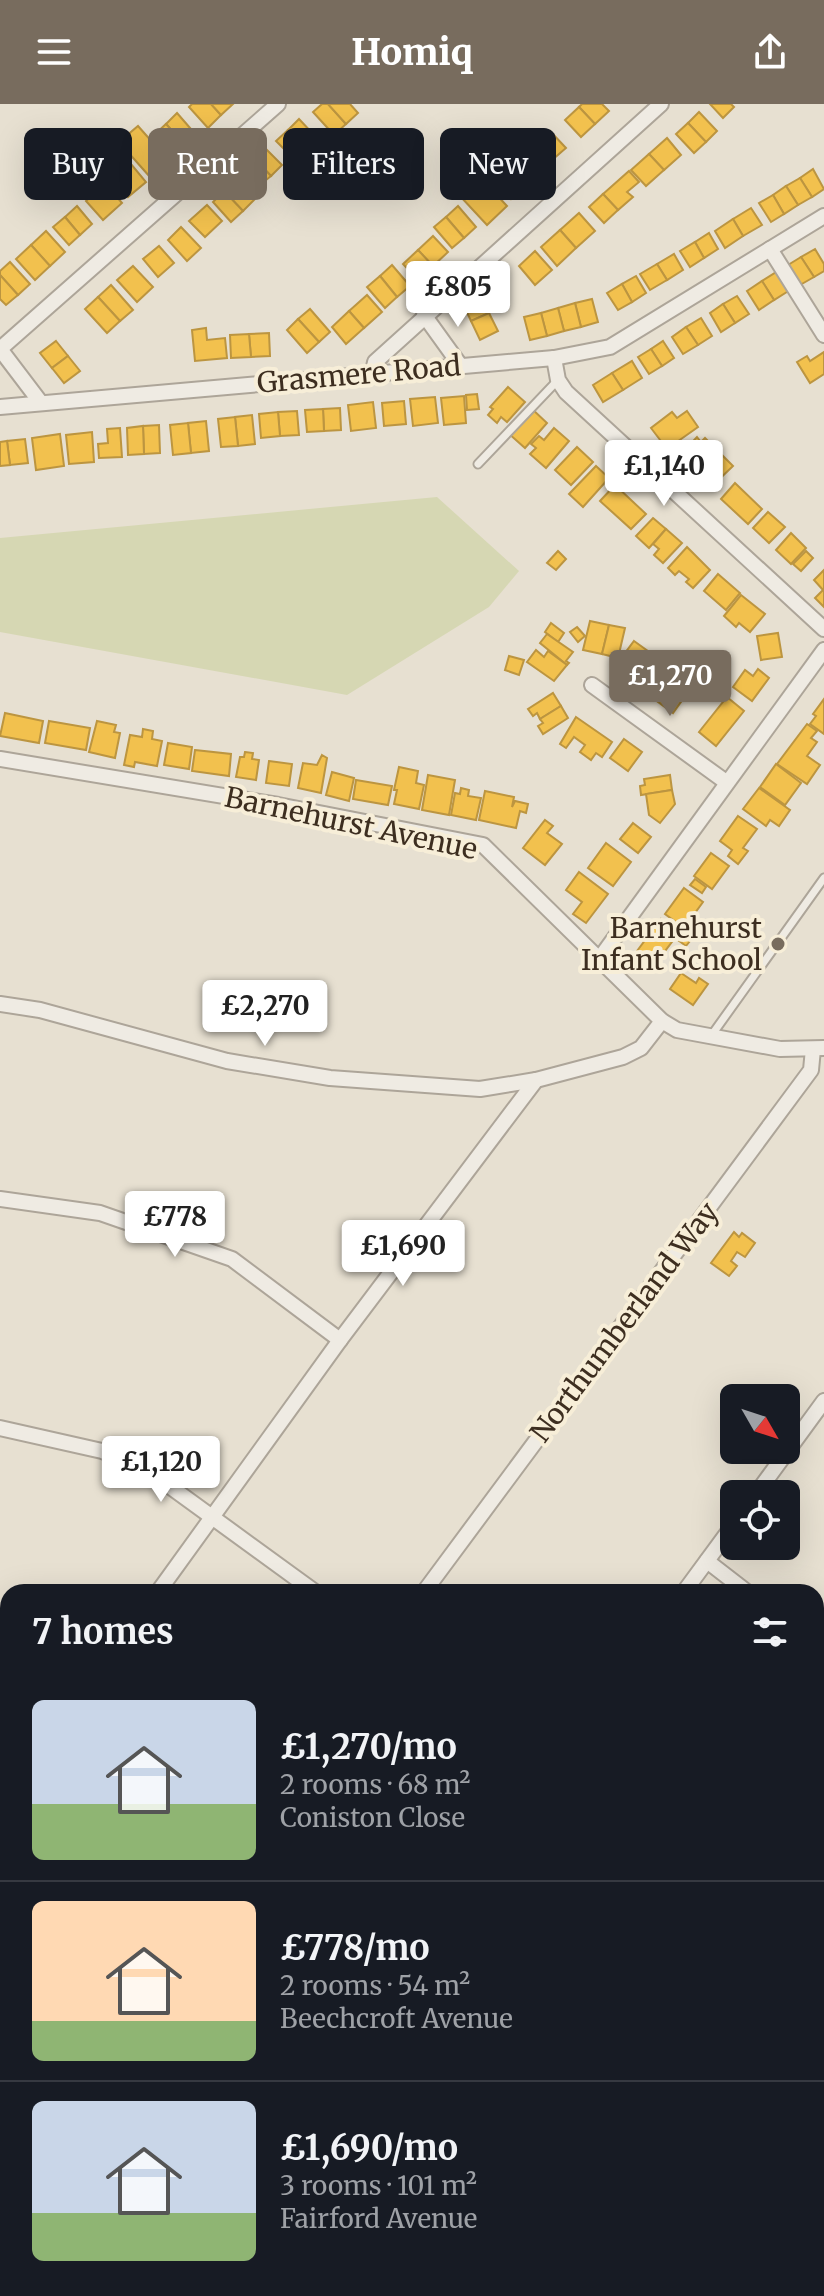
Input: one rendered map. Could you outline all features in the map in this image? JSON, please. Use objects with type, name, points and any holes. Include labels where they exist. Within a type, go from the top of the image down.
[{"type":"street","points":[[41,403],[0,349],[278,104]]},
{"type":"street","points":[[373,372],[375,362],[424,315],[661,104]]},
{"type":"street","name":"Grasmere Road","points":[[0,407],[554,358],[610,347],[824,216]]},
{"type":"street","points":[[770,249],[824,335]]},
{"type":"street","points":[[424,315],[460,365]]},
{"type":"street","points":[[554,358],[558,380],[566,392],[824,629]]},
{"type":"street","points":[[600,958],[824,650]]},
{"type":"street","points":[[592,685],[726,782]]},
{"type":"street","name":"Barnehurst Avenue","points":[[0,759],[278,805],[483,845],[662,1021],[677,1030],[710,1038],[780,1049],[818,1048]]},
{"type":"street","points":[[0,1004],[40,1010],[227,1061],[330,1078],[480,1089],[536,1080],[623,1057],[641,1048],[662,1021]]},
{"type":"street","name":"Northumberland Way","points":[[430,1584],[811,1070],[818,1048]]},
{"type":"street","points":[[164,1584],[340,1340],[536,1080]]},
{"type":"street","points":[[0,1199],[100,1213],[232,1259],[340,1340]]},
{"type":"street","points":[[766,1480],[824,1401]]},
{"type":"street","points":[[0,1428],[102,1451],[146,1469],[304,1584]]},
{"type":"street","points":[[690,1584],[720,1543]]},
{"type":"street","points":[[707,1561],[737,1584]]},
{"type":"lane","points":[[478,464],[558,380]]},
{"type":"lane","points":[[710,1038],[824,878]]},
{"type":"green space","points":[[437,497],[519,571],[489,607],[347,695],[0,632],[0,538]]},
{"type":"building: Homes","points":[[192,104],[211,104],[221,115],[208,128],[189,107]]},
{"type":"building: Homes","points":[[211,104],[233,104],[221,115]]},
{"type":"building: Homes","points":[[322,104],[328,104],[346,124],[342,128],[328,128],[313,112]]},
{"type":"building: Homes","points":[[328,104],[350,104],[358,113],[346,124]]},
{"type":"building: Homes","points":[[582,104],[602,104],[609,111],[595,124],[579,107]]},
{"type":"building: Homes","points":[[710,104],[731,104],[734,107],[723,118]]},
{"type":"building: Homes","points":[[579,107],[595,124],[581,137],[565,120]]},
{"type":"building: Homes","points":[[699,112],[717,131],[706,142],[688,123]]},
{"type":"building: Homes","points":[[177,113],[190,128],[170,128],[166,124]]},
{"type":"building: Homes","points":[[299,119],[307,128],[290,128]]},
{"type":"building: Homes","points":[[688,123],[706,142],[694,153],[676,134]]},
{"type":"building: Homes","points":[[138,126],[148,137],[148,175],[132,157],[132,131]]},
{"type":"building: Homes","points":[[283,135],[283,148],[276,141]]},
{"type":"building: Homes","points":[[556,137],[566,148],[556,157]]},
{"type":"building: Homes","points":[[667,138],[681,155],[664,170],[649,154]]},
{"type":"building: Homes","points":[[267,150],[282,165],[271,176],[267,172]]},
{"type":"building: Homes","points":[[649,154],[664,170],[646,186],[631,170]]},
{"type":"building: Homes","points":[[132,165],[146,182],[132,194]]},
{"type":"building: Homes","points":[[813,169],[824,189],[812,197],[800,178]]},
{"type":"building: Homes","points":[[629,171],[639,182],[627,192],[633,197],[618,210],[603,194]]},
{"type":"building: Homes","points":[[800,178],[812,197],[798,205],[786,186]]},
{"type":"building: Homes","points":[[786,186],[798,205],[784,214],[773,195]]},
{"type":"building: Homes","points":[[603,194],[618,210],[604,223],[589,207]]},
{"type":"building: Homes","points":[[773,195],[784,214],[771,222],[759,203]]},
{"type":"building: Homes","points":[[119,200],[122,203],[103,220],[86,201]]},
{"type":"building: Homes","points":[[233,200],[254,200],[243,211]]},
{"type":"building: Homes","points":[[233,200],[243,211],[231,222],[213,202]]},
{"type":"building: Homes","points":[[464,200],[501,200],[507,206],[487,225]]},
{"type":"building: Homes","points":[[207,205],[222,221],[205,237],[189,221]]},
{"type":"building: Homes","points":[[77,206],[92,224],[80,235],[65,217]]},
{"type":"building: Homes","points":[[458,206],[476,227],[464,238],[446,217]]},
{"type":"building: Homes","points":[[751,208],[762,225],[743,236],[733,219]]},
{"type":"building: Homes","points":[[579,213],[595,231],[576,248],[560,230]]},
{"type":"building: Homes","points":[[65,217],[80,235],[69,245],[53,227]]},
{"type":"building: Homes","points":[[446,217],[464,238],[452,248],[434,227]]},
{"type":"building: Homes","points":[[733,219],[743,236],[725,248],[715,231]]},
{"type":"building: Homes","points":[[181,227],[201,248],[187,261],[168,240]]},
{"type":"building: Homes","points":[[560,230],[576,248],[557,266],[541,247]]},
{"type":"building: Homes","points":[[46,231],[65,252],[50,266],[31,245]]},
{"type":"building: Homes","points":[[709,233],[718,249],[704,258],[695,242]]},
{"type":"building: Homes","points":[[433,236],[448,252],[433,266],[418,250]]},
{"type":"building: Homes","points":[[695,242],[704,258],[690,267],[680,251]]},
{"type":"building: Homes","points":[[31,245],[50,266],[35,280],[16,259]]},
{"type":"building: Homes","points":[[159,246],[174,263],[158,277],[143,259]]},
{"type":"building: Homes","points":[[815,249],[824,264],[824,271],[814,277],[801,257]]},
{"type":"building: Homes","points":[[418,250],[433,266],[418,280],[403,264]]},
{"type":"building: Homes","points":[[535,251],[552,270],[535,285],[519,266]]},
{"type":"building: Homes","points":[[674,254],[683,270],[667,280],[657,264]]},
{"type":"building: Homes","points":[[801,257],[814,277],[800,285],[788,265]]},
{"type":"building: Homes","points":[[10,262],[30,284],[18,295],[0,275],[0,271]]},
{"type":"building: Homes","points":[[657,264],[667,280],[650,290],[640,274]]},
{"type":"building: Homes","points":[[392,265],[410,286],[397,297],[380,276]]},
{"type":"building: Homes","points":[[133,266],[153,287],[137,302],[117,280]]},
{"type":"building: Homes","points":[[778,271],[790,290],[774,300],[762,281]]},
{"type":"building: Homes","points":[[0,275],[18,295],[6,305],[0,299]]},
{"type":"building: Homes","points":[[380,276],[397,297],[385,308],[367,287]]},
{"type":"building: Homes","points":[[636,276],[646,293],[632,302],[622,284]]},
{"type":"building: Homes","points":[[762,281],[774,300],[759,310],[747,291]]},
{"type":"building: Homes","points":[[622,284],[632,302],[618,310],[607,293]]},
{"type":"building: Homes","points":[[111,285],[133,310],[120,321],[98,297]]},
{"type":"building: Homes","points":[[367,295],[382,312],[364,328],[349,311]]},
{"type":"building: Homes","points":[[481,295],[489,313],[471,321],[463,304]]},
{"type":"building: Homes","points":[[737,296],[749,314],[735,323],[723,304]]},
{"type":"building: Homes","points":[[98,297],[120,321],[107,333],[85,309]]},
{"type":"building: Homes","points":[[592,299],[598,322],[581,327],[575,303]]},
{"type":"building: Homes","points":[[575,303],[581,327],[564,331],[558,308]]},
{"type":"building: Homes","points":[[723,304],[735,323],[721,332],[710,313]]},
{"type":"building: Homes","points":[[558,308],[564,331],[547,336],[541,313]]},
{"type":"building: Homes","points":[[310,309],[330,332],[319,342],[298,319]]},
{"type":"building: Homes","points":[[349,311],[364,328],[346,344],[332,327]]},
{"type":"building: Homes","points":[[489,313],[498,331],[480,340],[471,321]]},
{"type":"building: Homes","points":[[541,313],[547,336],[530,340],[524,317]]},
{"type":"building: Homes","points":[[701,318],[712,336],[698,345],[686,327]]},
{"type":"building: Homes","points":[[298,319],[319,342],[307,353],[287,330]]},
{"type":"building: Homes","points":[[686,327],[698,345],[683,354],[672,337]]},
{"type":"building: Homes","points":[[206,328],[207,340],[225,338],[227,358],[195,361],[192,330]]},
{"type":"building: Homes","points":[[269,333],[270,356],[251,357],[249,334]]},
{"type":"building: Homes","points":[[249,334],[251,357],[231,358],[230,335]]},
{"type":"building: Homes","points":[[56,341],[68,356],[52,368],[40,353]]},
{"type":"building: Homes","points":[[663,341],[674,358],[662,366],[651,349]]},
{"type":"building: Homes","points":[[651,349],[662,366],[649,374],[638,357]]},
{"type":"building: Homes","points":[[824,352],[824,374],[810,383],[797,362],[807,356],[810,361]]},
{"type":"building: Homes","points":[[68,356],[80,371],[64,383],[52,368]]},
{"type":"building: Homes","points":[[632,361],[642,378],[623,390],[612,373]]},
{"type":"building: Homes","points":[[612,373],[623,390],[603,402],[593,385]]},
{"type":"building: Homes","points":[[508,387],[525,402],[507,422],[501,417],[497,423],[488,415],[493,409],[490,407]]},
{"type":"building: Homes","points":[[477,394],[479,409],[467,410],[466,395]]},
{"type":"building: Homes","points":[[464,396],[466,423],[444,425],[441,398]]},
{"type":"building: Homes","points":[[435,397],[438,423],[413,426],[410,399]]},
{"type":"building: Homes","points":[[404,401],[406,424],[384,426],[382,403]]},
{"type":"building: Homes","points":[[373,402],[376,428],[351,431],[348,405]]},
{"type":"building: Homes","points":[[340,408],[341,430],[324,431],[323,409]]},
{"type":"building: Homes","points":[[531,408],[547,423],[525,448],[508,433]]},
{"type":"building: Homes","points":[[323,409],[324,431],[307,432],[305,410]]},
{"type":"building: Homes","points":[[297,411],[299,435],[280,436],[278,412]]},
{"type":"building: Homes","points":[[687,411],[698,427],[667,449],[651,428],[672,412],[677,418]]},
{"type":"building: Homes","points":[[278,412],[280,436],[261,438],[259,414]]},
{"type":"building: Homes","points":[[252,415],[255,444],[238,446],[235,417]]},
{"type":"building: Homes","points":[[235,417],[238,446],[221,447],[218,419]]},
{"type":"building: Homes","points":[[206,421],[209,451],[191,453],[188,423]]},
{"type":"building: Homes","points":[[188,423],[191,453],[173,455],[170,425]]},
{"type":"building: Homes","points":[[159,425],[160,453],[144,454],[143,426]]},
{"type":"building: Homes","points":[[143,426],[144,454],[128,455],[127,428]]},
{"type":"building: Homes","points":[[120,428],[122,457],[99,458],[98,444],[108,443],[107,429]]},
{"type":"building: Homes","points":[[554,428],[569,441],[546,468],[530,454],[536,448],[531,444],[539,436],[544,440]]},
{"type":"building: Homes","points":[[92,432],[94,462],[69,464],[66,435]]},
{"type":"building: Homes","points":[[60,434],[64,466],[36,470],[32,438]]},
{"type":"building: Homes","points":[[697,437],[701,442],[705,438],[716,449],[693,473],[678,457]]},
{"type":"building: Homes","points":[[25,439],[28,463],[10,465],[7,441]]},
{"type":"building: Homes","points":[[7,441],[10,465],[0,466],[0,442]]},
{"type":"building: Homes","points":[[577,447],[593,462],[571,485],[555,470]]},
{"type":"building: Homes","points":[[718,451],[733,466],[709,489],[694,475]]},
{"type":"building: Homes","points":[[596,466],[609,478],[583,507],[569,494]]},
{"type":"building: Homes","points":[[735,483],[762,509],[748,524],[721,499]]},
{"type":"building: Homes","points":[[615,485],[646,514],[631,529],[600,501]]},
{"type":"building: Homes","points":[[768,512],[785,527],[769,543],[753,528]]},
{"type":"building: Homes","points":[[653,518],[666,529],[649,548],[636,536]]},
{"type":"building: Homes","points":[[666,529],[682,543],[663,563],[654,555],[659,549],[653,544]]},
{"type":"building: Homes","points":[[791,533],[806,548],[791,564],[776,550]]},
{"type":"building: Homes","points":[[687,547],[710,570],[693,588],[686,582],[689,579],[679,571],[675,575],[668,568]]},
{"type":"building: Homes","points":[[558,551],[566,559],[556,570],[547,563]]},
{"type":"building: Homes","points":[[806,551],[813,558],[801,571],[793,564]]},
{"type":"building: Homes","points":[[824,570],[824,607],[815,598],[823,590],[814,580]]},
{"type":"building: Homes","points":[[718,574],[740,593],[726,610],[704,591]]},
{"type":"building: Homes","points":[[741,595],[765,614],[750,632],[739,623],[736,627],[724,616]]},
{"type":"building: Homes","points":[[590,621],[609,625],[602,654],[583,650]]},
{"type":"building: Homes","points":[[551,623],[564,633],[558,642],[545,632]]},
{"type":"building: Homes","points":[[609,625],[625,628],[618,658],[602,654]]},
{"type":"building: Homes","points":[[577,627],[585,636],[578,642],[570,632]]},
{"type":"building: Homes","points":[[778,633],[782,657],[761,660],[757,636]]},
{"type":"building: Homes","points":[[547,634],[573,652],[566,661],[569,663],[567,665],[540,643]]},
{"type":"building: Homes","points":[[634,641],[652,654],[634,678],[616,665]]},
{"type":"building: Homes","points":[[536,650],[544,657],[548,651],[567,665],[554,681],[527,662]]},
{"type":"building: Homes","points":[[652,654],[659,660],[655,665],[662,670],[648,688],[634,678]]},
{"type":"building: Homes","points":[[509,656],[524,660],[519,675],[505,670]]},
{"type":"building: Homes","points":[[758,669],[769,678],[752,701],[733,687],[745,670],[753,676]]},
{"type":"building: Homes","points":[[669,671],[691,688],[673,713],[650,696]]},
{"type":"building: Homes","points":[[553,693],[561,706],[540,719],[537,713],[533,716],[528,709]]},
{"type":"building: Homes","points":[[727,697],[744,711],[716,746],[699,732]]},
{"type":"building: Homes","points":[[824,699],[824,734],[810,724]]},
{"type":"building: Homes","points":[[561,706],[568,718],[543,734],[538,726],[543,723],[540,719]]},
{"type":"building: Homes","points":[[5,713],[43,721],[39,743],[0,736]]},
{"type":"building: Homes","points":[[576,717],[612,742],[602,757],[596,753],[591,760],[580,752],[585,745],[574,737],[566,748],[560,744]]},
{"type":"building: Homes","points":[[49,721],[90,728],[86,750],[45,743]]},
{"type":"building: Homes","points":[[97,721],[116,725],[114,732],[120,733],[115,758],[89,752]]},
{"type":"building: Homes","points":[[807,724],[817,731],[811,738],[817,742],[807,756],[820,765],[807,784],[777,764]]},
{"type":"building: Homes","points":[[143,729],[153,731],[152,739],[162,741],[157,766],[135,762],[134,767],[124,765],[130,735],[142,737]]},
{"type":"building: Homes","points":[[624,739],[642,752],[628,771],[610,758]]},
{"type":"building: Homes","points":[[168,743],[192,747],[189,769],[164,765]]},
{"type":"building: Homes","points":[[195,750],[231,754],[229,776],[192,771]]},
{"type":"building: Homes","points":[[245,752],[253,753],[252,759],[259,760],[256,780],[236,777],[240,757],[244,757]]},
{"type":"building: Homes","points":[[322,755],[327,758],[321,793],[298,788],[303,763],[317,765]]},
{"type":"building: Homes","points":[[269,761],[292,764],[289,786],[266,783]]},
{"type":"building: Homes","points":[[776,764],[801,783],[785,805],[760,787]]},
{"type":"building: Homes","points":[[399,767],[418,771],[416,783],[424,785],[419,809],[394,804]]},
{"type":"building: Homes","points":[[332,772],[354,778],[349,801],[326,795]]},
{"type":"building: Homes","points":[[428,775],[455,780],[449,815],[422,810]]},
{"type":"building: Homes","points":[[670,775],[672,790],[641,795],[640,786],[645,785],[644,779]]},
{"type":"building: Homes","points":[[356,780],[392,786],[388,805],[353,799]]},
{"type":"building: Homes","points":[[461,788],[469,790],[468,796],[481,798],[476,820],[451,815],[455,793],[460,794]]},
{"type":"building: Homes","points":[[759,788],[790,810],[779,826],[770,820],[766,826],[743,809]]},
{"type":"building: Homes","points":[[672,790],[675,804],[660,823],[649,815],[646,794]]},
{"type":"building: Homes","points":[[485,791],[514,797],[512,807],[515,801],[528,804],[526,813],[520,811],[516,828],[479,820]]},
{"type":"building: Homes","points":[[738,816],[757,829],[743,848],[748,851],[738,864],[728,856],[732,850],[720,841]]},
{"type":"building: Homes","points":[[545,820],[553,826],[547,833],[562,844],[545,865],[523,848]]},
{"type":"building: Homes","points":[[633,823],[651,837],[638,853],[620,839]]},
{"type":"building: Homes","points":[[606,843],[631,862],[613,886],[588,868]]},
{"type":"building: Homes","points":[[711,853],[729,866],[712,889],[694,876]]},
{"type":"building: Homes","points":[[579,872],[608,894],[586,923],[573,914],[582,902],[566,890]]},
{"type":"building: Homes","points":[[695,879],[706,887],[702,893],[690,885]]},
{"type":"building: Homes","points":[[684,888],[703,902],[684,928],[665,914]]},
{"type":"building: Homes","points":[[661,919],[690,941],[686,946],[675,938],[656,963],[651,959],[647,965],[634,955]]},
{"type":"building: Homes","points":[[681,973],[696,983],[699,978],[708,984],[693,1005],[670,989]]},
{"type":"building: Homes","points":[[734,1232],[739,1237],[742,1233],[755,1243],[745,1257],[737,1252],[731,1261],[737,1266],[729,1276],[711,1263]]},
{"type":"place","name":"Barnehurst Infant School","points":[[778,944]]}]
